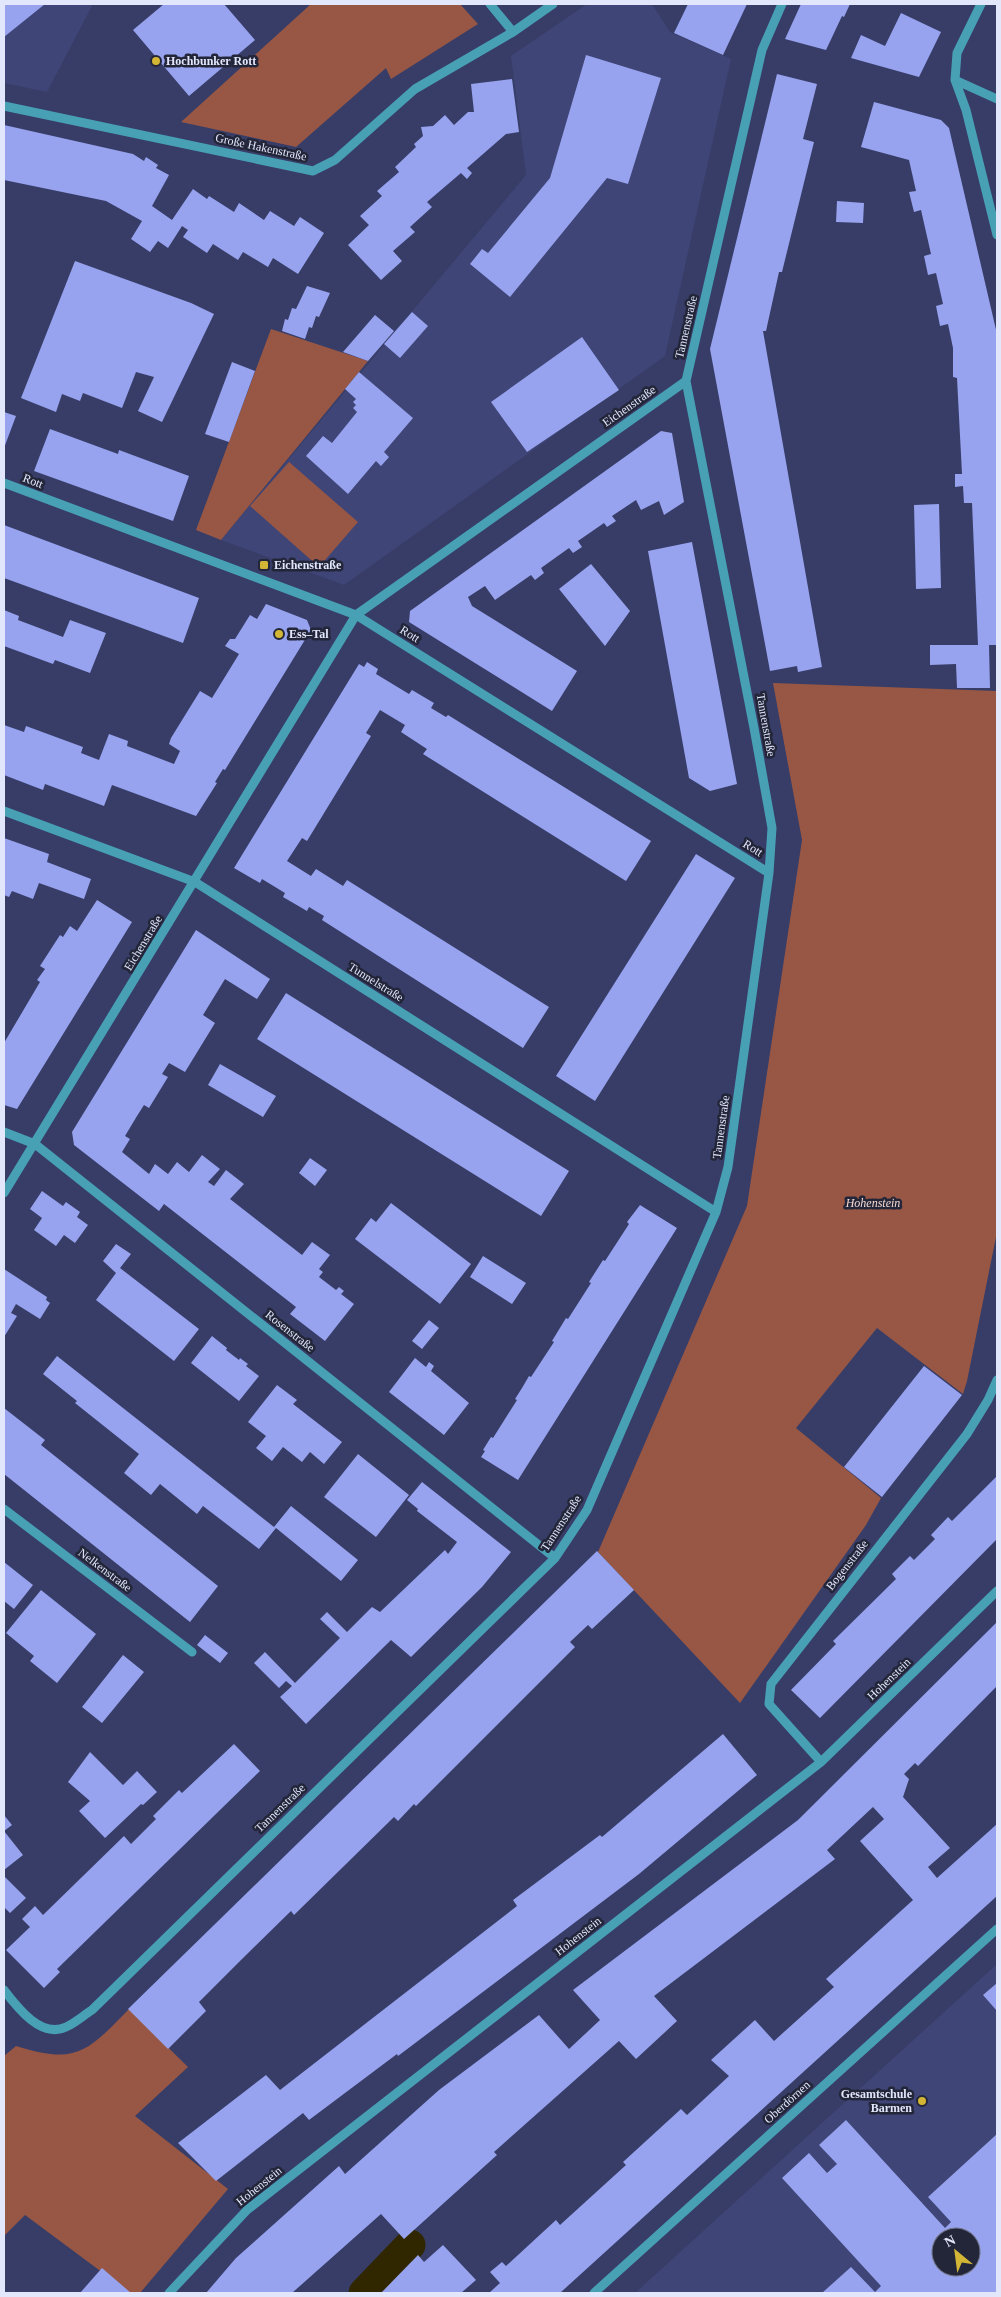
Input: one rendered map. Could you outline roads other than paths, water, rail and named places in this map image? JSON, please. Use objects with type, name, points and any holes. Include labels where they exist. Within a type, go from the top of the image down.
[{"type":"street","points":[[490,4],[513,32]]},
{"type":"street","name":"Große Hakenstraße","points":[[4,106],[313,171],[335,160],[415,89],[513,32],[553,4]]},
{"type":"street","name":"Tannenstraße","points":[[4,1990],[23,2013],[46,2029],[65,2028],[92,2010],[555,1558],[587,1510],[716,1212],[728,1167],[769,873],[770,819],[686,381],[762,50],[782,4]]},
{"type":"street","points":[[981,4],[957,53],[955,80],[966,110],[997,235]]},
{"type":"street","points":[[955,80],[997,99]]},
{"type":"street","name":"Eichenstraße","points":[[4,1193],[356,615],[686,381]]},
{"type":"street","name":"Rott","points":[[4,483],[356,615],[769,873]]},
{"type":"street","name":"Tunnelstraße","points":[[4,811],[195,882],[716,1212]]},
{"type":"street","name":"Rosenstraße","points":[[4,1132],[34,1144],[555,1558]]},
{"type":"street","name":"Bogenstraße","points":[[821,1762],[769,1704],[771,1684],[967,1434],[988,1400],[997,1380]]},
{"type":"street","name":"Nelkenstraße","points":[[4,1509],[192,1652]]},
{"type":"street","name":"Hohenstein","points":[[169,2293],[247,2210],[821,1762],[997,1591]]},
{"type":"street","name":"Oberdörnen","points":[[594,2293],[997,1929]]},
{"type":"waterway","points":[[364,2293],[410,2245]]},
{"type":"place","name":"Hochbunker Rott","points":[[156,61]]},
{"type":"place","name":"Eichenstraße","points":[[264,565]]},
{"type":"place","name":"Ess–Tal","points":[[279,634]]},
{"type":"place","name":"Gesamtschule Barmen","points":[[922,2101]]}]
